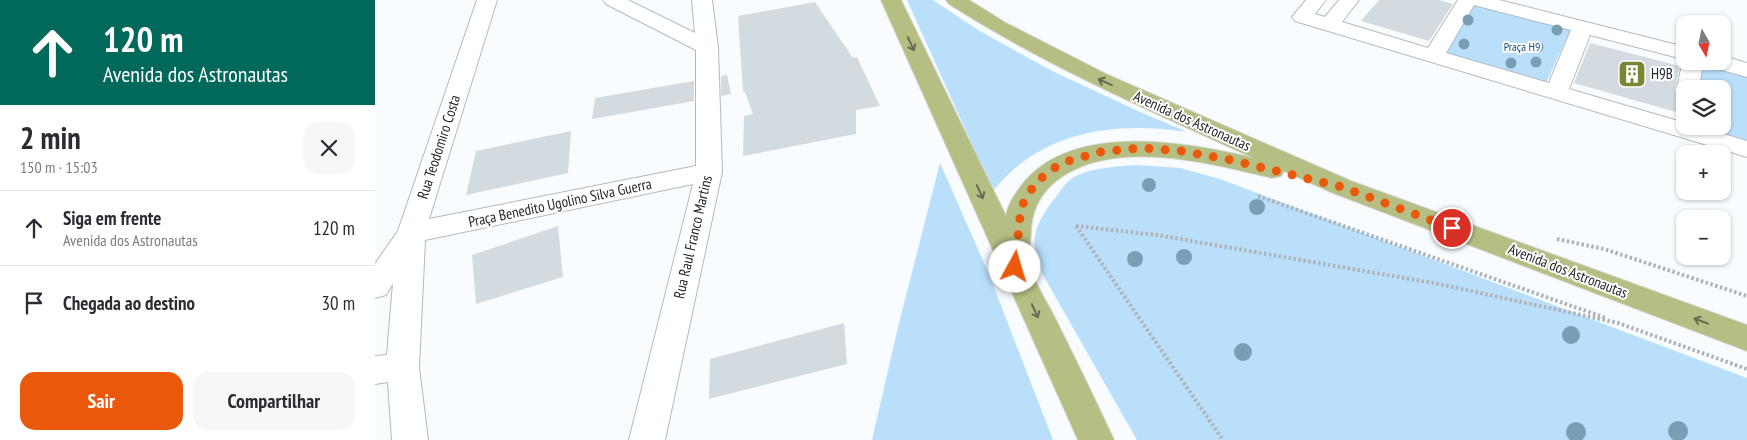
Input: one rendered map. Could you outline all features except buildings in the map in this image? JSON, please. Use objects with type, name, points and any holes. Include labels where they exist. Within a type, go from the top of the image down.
[{"type":"main road","points":[[891,0],[1096,440]]},
{"type":"main road","name":"Avenida dos Astronautas","points":[[956,0],[999,27],[1098,79],[1342,187],[1747,338]]},
{"type":"main road","points":[[1015,267],[1021,207],[1036,182],[1061,163],[1100,152],[1141,148],[1181,151],[1231,160],[1342,187]]},
{"type":"street","name":"Rua Teodomiro Costa","points":[[375,286],[411,233],[487,0]]},
{"type":"street","points":[[613,0],[707,47]]},
{"type":"street","name":"Rua Raul Franco Martins","points":[[647,440],[709,172],[707,47],[702,0]]},
{"type":"street","points":[[1316,0],[1302,17],[1557,91],[1676,128]]},
{"type":"street","points":[[1329,25],[1349,0]]},
{"type":"street","points":[[1434,55],[1468,0]]},
{"type":"street","points":[[1476,0],[1676,51]]},
{"type":"street","points":[[1557,91],[1583,27]]},
{"type":"street","points":[[1731,66],[1747,70]]},
{"type":"street","points":[[1698,135],[1747,150]]},
{"type":"street","name":"Praça Benedito Ugolino Silva Guerra","points":[[411,233],[709,172]]},
{"type":"street","points":[[410,440],[389,369],[411,233]]},
{"type":"path","points":[[1258,196],[1532,291],[1747,369]]},
{"type":"path","points":[[1223,440],[1076,226],[1157,235],[1439,284],[1619,323]]},
{"type":"path","points":[[1556,239],[1604,249],[1747,296]]},
{"type":"green space","points":[[907,0],[933,0],[978,30],[1052,71],[1187,132],[1133,128],[1106,130],[1081,135],[1056,143],[1033,155],[1012,171],[993,191]]},
{"type":"green space","name":"Praça H9","points":[[1467,0],[1573,24],[1543,90],[1426,55]]},
{"type":"green space","points":[[1731,64],[1747,69],[1747,151],[1694,135],[1731,135],[1731,80],[1686,80],[1689,70],[1731,70]]},
{"type":"green space","points":[[940,163],[988,272],[1053,440],[872,440],[898,327]]},
{"type":"green space","points":[[1138,165],[1180,168],[1220,179],[1747,378],[1747,440],[1137,440],[1043,275],[1038,263],[1035,242],[1038,225],[1043,216],[1071,179],[1094,170]]},
{"type":"place","name":"H9B","points":[[1632,74]]},
{"type":"route","points":[[1015,267],[1021,207],[1036,182],[1061,163],[1100,152],[1141,148],[1181,151],[1231,160],[1342,187],[1452,228]]}]
